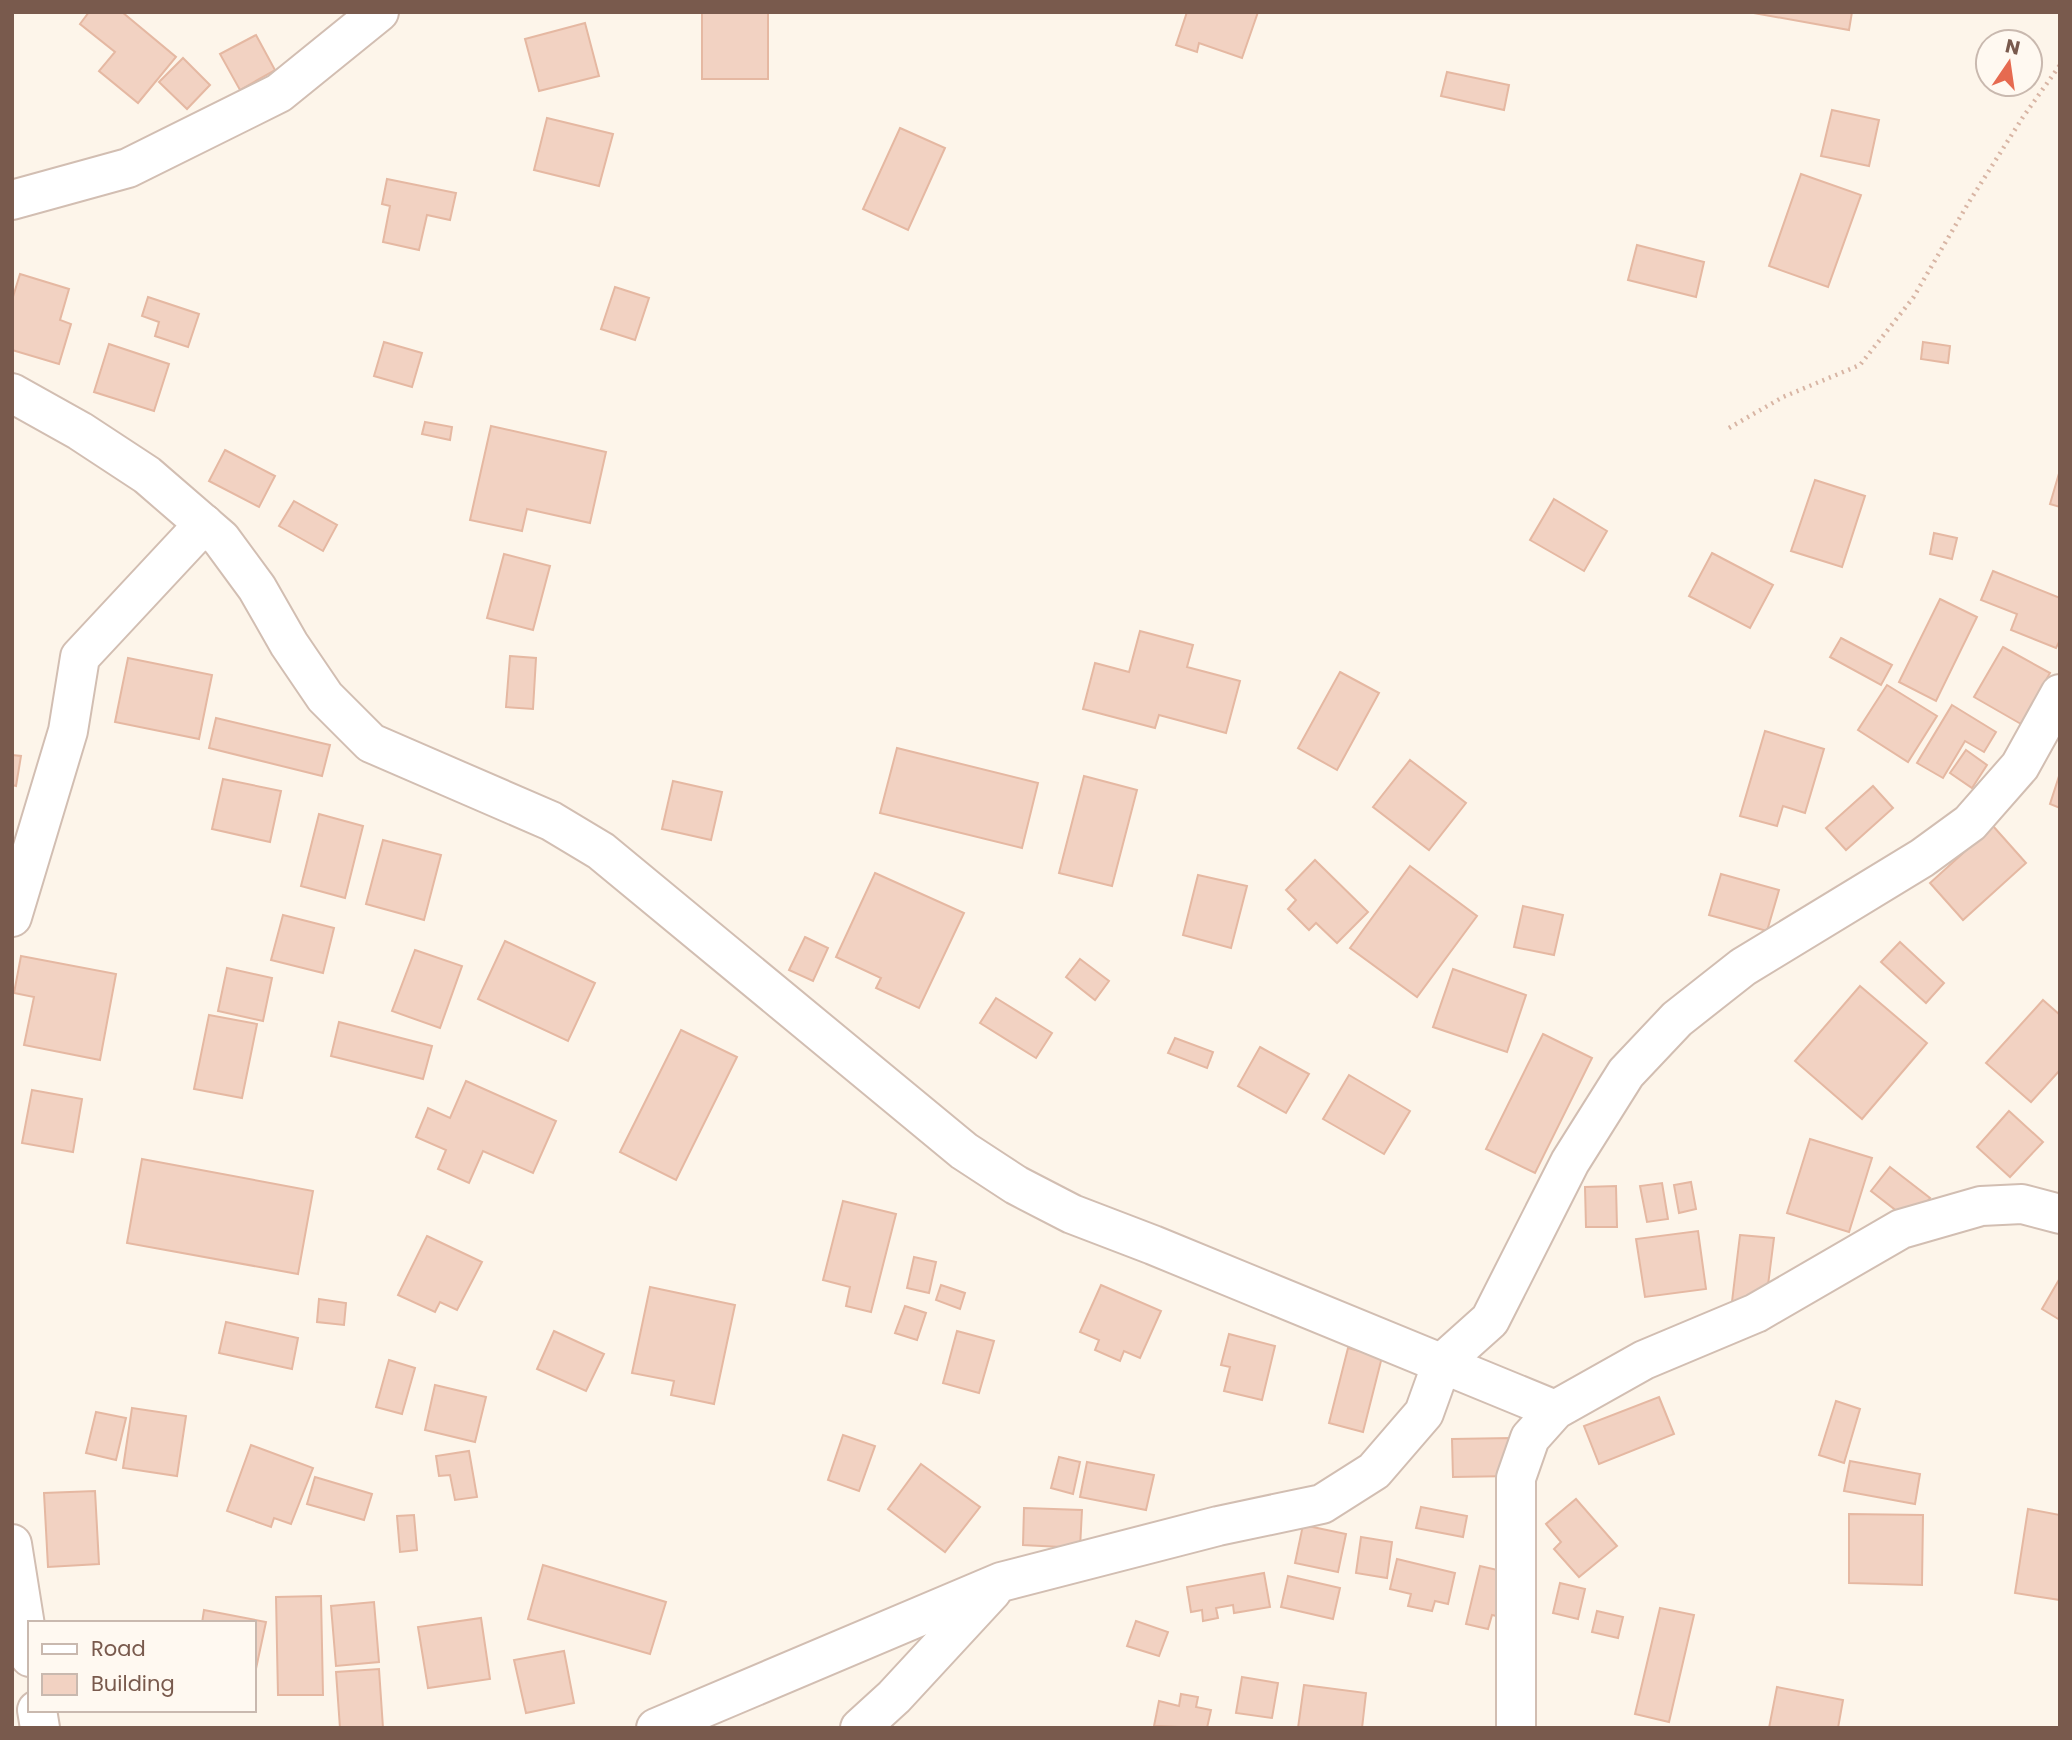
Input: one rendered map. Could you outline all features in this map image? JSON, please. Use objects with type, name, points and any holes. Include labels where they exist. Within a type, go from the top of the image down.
[{"type":"street","points":[[12,200],[128,168],[279,93],[379,12]]},
{"type":"street","points":[[12,393],[80,431],[147,475],[221,539],[257,588],[289,644],[325,696],[372,743],[551,821],[601,851],[964,1151],[1016,1185],[1072,1214],[1555,1410]]},
{"type":"street","points":[[12,917],[68,731],[80,657],[204,524]]},
{"type":"street","points":[[656,1728],[1001,1582],[1218,1526],[1322,1504],[1374,1471],[1424,1413],[1442,1363],[1490,1320],[1570,1162],[1626,1073],[1677,1019],[1743,967],[1922,858],[1970,823],[2020,766],[2060,694]]},
{"type":"street","points":[[1517,1728],[1516,1478],[1530,1438],[1555,1410],[1644,1360],[1756,1313],[1901,1229],[1981,1206],[2022,1204],[2060,1214]]},
{"type":"street","points":[[12,1544],[28,1644]]},
{"type":"street","points":[[860,1728],[894,1697],[1001,1582]]},
{"type":"path","points":[[1729,428],[1783,397],[1860,365],[1913,298],[1969,202],[2060,65]]},
{"type":"building","points":[[89,12],[122,12],[176,57],[138,103],[99,71],[115,52],[80,24]]},
{"type":"building","points":[[768,12],[768,79],[702,79],[702,13]]},
{"type":"building","points":[[1187,12],[1258,12],[1242,58],[1199,43],[1197,52],[1176,45]]},
{"type":"building","points":[[1748,12],[1852,12],[1849,30]]},
{"type":"building","points":[[585,23],[599,76],[539,91],[525,39]]},
{"type":"building","points":[[256,35],[275,70],[240,90],[220,54]]},
{"type":"building","points":[[183,58],[210,85],[187,109],[159,82]]},
{"type":"building","points":[[1447,72],[1509,85],[1504,110],[1441,96]]},
{"type":"building","points":[[1832,110],[1879,120],[1869,166],[1821,156]]},
{"type":"building","points":[[547,118],[613,134],[599,186],[534,170]]},
{"type":"building","points":[[900,128],[945,148],[908,230],[863,209]]},
{"type":"building","points":[[1801,174],[1861,195],[1828,287],[1769,266]]},
{"type":"building","points":[[387,179],[456,193],[450,220],[427,215],[419,250],[383,242],[390,206],[382,204]]},
{"type":"building","points":[[1637,245],[1704,262],[1696,297],[1628,280]]},
{"type":"building","points":[[20,274],[69,289],[60,320],[71,324],[59,364],[12,350],[12,300]]},
{"type":"building","points":[[615,287],[649,298],[635,340],[601,329]]},
{"type":"building","points":[[148,297],[199,314],[188,347],[155,336],[159,322],[142,316]]},
{"type":"building","points":[[384,342],[422,353],[412,387],[374,376]]},
{"type":"building","points":[[1923,342],[1950,346],[1948,363],[1921,359]]},
{"type":"building","points":[[109,344],[169,364],[154,411],[94,392]]},
{"type":"building","points":[[425,422],[452,427],[450,440],[422,434]]},
{"type":"building","points":[[491,426],[606,452],[590,523],[527,509],[522,531],[470,520]]},
{"type":"building","points":[[225,450],[275,476],[259,507],[209,481]]},
{"type":"building","points":[[2060,470],[2060,507],[2050,504]]},
{"type":"building","points":[[1815,480],[1865,496],[1842,567],[1791,551]]},
{"type":"building","points":[[1554,499],[1607,531],[1584,571],[1530,540]]},
{"type":"building","points":[[294,501],[337,525],[323,551],[279,526]]},
{"type":"building","points":[[1934,533],[1957,538],[1952,559],[1930,554]]},
{"type":"building","points":[[1712,553],[1773,585],[1750,628],[1689,596]]},
{"type":"building","points":[[504,554],[550,566],[533,630],[487,618]]},
{"type":"building","points":[[1993,571],[2060,598],[2060,640],[2056,648],[2011,630],[2017,614],[1981,600]]},
{"type":"building","points":[[1940,599],[1977,617],[1936,701],[1899,682]]},
{"type":"building","points":[[1140,631],[1193,645],[1187,667],[1240,681],[1226,733],[1159,715],[1155,728],[1083,709],[1095,663],[1129,672]]},
{"type":"building","points":[[1841,638],[1892,665],[1881,685],[1830,657]]},
{"type":"building","points":[[2003,647],[2050,673],[2021,724],[1974,697]]},
{"type":"building","points":[[510,656],[536,658],[533,709],[506,707]]},
{"type":"building","points":[[128,658],[212,675],[199,739],[115,722]]},
{"type":"building","points":[[1340,672],[1379,693],[1337,770],[1298,748]]},
{"type":"building","points":[[1887,685],[1937,716],[1908,762],[1858,730]]},
{"type":"building","points":[[1952,705],[1996,732],[1984,752],[1965,741],[1943,778],[1917,763]]},
{"type":"building","points":[[216,718],[330,745],[322,776],[209,748]]},
{"type":"building","points":[[1765,731],[1824,749],[1805,813],[1783,806],[1777,826],[1740,816]]},
{"type":"building","points":[[897,748],[1038,783],[1022,848],[880,813]]},
{"type":"building","points":[[1966,750],[1987,765],[1972,788],[1950,773]]},
{"type":"building","points":[[12,755],[21,756],[16,786],[12,785]]},
{"type":"building","points":[[1410,760],[1466,803],[1429,850],[1373,807]]},
{"type":"building","points":[[2060,773],[2060,808],[2050,804]]},
{"type":"building","points":[[1084,776],[1137,790],[1112,886],[1059,873]]},
{"type":"building","points":[[223,779],[281,791],[270,842],[212,829]]},
{"type":"building","points":[[673,781],[722,792],[711,840],[662,829]]},
{"type":"building","points":[[1873,786],[1893,808],[1846,850],[1826,828]]},
{"type":"building","points":[[319,814],[363,826],[345,898],[301,886]]},
{"type":"building","points":[[1993,826],[2026,863],[1963,920],[1930,883]]},
{"type":"building","points":[[383,840],[441,855],[424,920],[366,904]]},
{"type":"building","points":[[1315,860],[1368,912],[1337,943],[1316,923],[1309,930],[1288,909],[1296,900],[1286,890]]},
{"type":"building","points":[[1410,866],[1477,916],[1417,997],[1350,948]]},
{"type":"building","points":[[875,873],[964,913],[919,1008],[876,988],[881,978],[836,957]]},
{"type":"building","points":[[1721,874],[1779,890],[1767,931],[1709,915]]},
{"type":"building","points":[[1198,875],[1247,886],[1231,948],[1183,935]]},
{"type":"building","points":[[1523,906],[1563,915],[1554,955],[1514,947]]},
{"type":"building","points":[[283,915],[334,928],[323,973],[271,960]]},
{"type":"building","points":[[805,937],[828,948],[813,981],[789,970]]},
{"type":"building","points":[[505,941],[595,983],[568,1041],[478,999]]},
{"type":"building","points":[[1900,942],[1944,983],[1926,1003],[1881,962]]},
{"type":"building","points":[[415,950],[462,966],[440,1028],[392,1011]]},
{"type":"building","points":[[21,956],[116,974],[100,1060],[24,1045],[34,997],[14,993]]},
{"type":"building","points":[[1080,959],[1109,981],[1095,1000],[1066,977]]},
{"type":"building","points":[[227,968],[272,978],[263,1021],[218,1011]]},
{"type":"building","points":[[1453,969],[1526,995],[1507,1052],[1433,1027]]},
{"type":"building","points":[[1860,986],[1927,1043],[1862,1119],[1795,1061]]},
{"type":"building","points":[[996,998],[1052,1033],[1036,1058],[980,1023]]},
{"type":"building","points":[[2043,1000],[2060,1015],[2060,1070],[2031,1102],[1986,1063]]},
{"type":"building","points":[[209,1015],[257,1024],[242,1098],[194,1089]]},
{"type":"building","points":[[339,1022],[432,1046],[423,1079],[331,1056]]},
{"type":"building","points":[[681,1030],[737,1057],[676,1180],[620,1152]]},
{"type":"building","points":[[1543,1034],[1592,1058],[1535,1173],[1486,1149]]},
{"type":"building","points":[[1175,1038],[1213,1052],[1207,1068],[1168,1053]]},
{"type":"building","points":[[1260,1047],[1309,1074],[1286,1113],[1238,1086]]},
{"type":"building","points":[[1349,1075],[1410,1111],[1384,1154],[1323,1119]]},
{"type":"building","points":[[466,1081],[556,1121],[533,1173],[483,1151],[469,1183],[438,1169],[446,1150],[416,1137],[428,1108],[450,1118]]},
{"type":"building","points":[[32,1090],[82,1099],[73,1152],[22,1143]]},
{"type":"building","points":[[2009,1111],[2043,1142],[2010,1177],[1977,1147]]},
{"type":"building","points":[[1810,1139],[1872,1158],[1849,1232],[1787,1213]]},
{"type":"building","points":[[142,1159],[313,1191],[298,1274],[127,1243]]},
{"type":"building","points":[[1890,1167],[1930,1198],[1911,1222],[1871,1191]]},
{"type":"building","points":[[1691,1182],[1696,1209],[1679,1213],[1674,1185]]},
{"type":"building","points":[[1662,1183],[1668,1219],[1647,1222],[1640,1186]]},
{"type":"building","points":[[1616,1186],[1617,1227],[1586,1227],[1585,1187]]},
{"type":"building","points":[[843,1201],[896,1214],[871,1312],[846,1306],[850,1287],[823,1280]]},
{"type":"building","points":[[1698,1231],[1706,1289],[1645,1297],[1636,1239]]},
{"type":"building","points":[[1740,1235],[1774,1238],[1767,1293],[1731,1310]]},
{"type":"building","points":[[427,1236],[482,1262],[457,1310],[440,1302],[435,1312],[398,1295]]},
{"type":"building","points":[[914,1257],[936,1262],[929,1293],[907,1288]]},
{"type":"building","points":[[2060,1278],[2060,1320],[2042,1309]]},
{"type":"building","points":[[941,1285],[965,1293],[960,1309],[936,1300]]},
{"type":"building","points":[[1101,1285],[1161,1311],[1140,1358],[1124,1351],[1120,1361],[1095,1350],[1099,1340],[1080,1332]]},
{"type":"building","points":[[650,1287],[735,1305],[714,1404],[671,1395],[674,1381],[632,1373]]},
{"type":"building","points":[[319,1299],[346,1303],[344,1325],[317,1322]]},
{"type":"building","points":[[905,1306],[926,1313],[917,1340],[895,1333]]},
{"type":"building","points":[[226,1322],[298,1338],[292,1369],[219,1353]]},
{"type":"building","points":[[554,1331],[604,1354],[586,1391],[537,1369]]},
{"type":"building","points":[[957,1331],[994,1341],[979,1393],[943,1383]]},
{"type":"building","points":[[1229,1334],[1275,1346],[1262,1400],[1224,1391],[1230,1367],[1221,1365]]},
{"type":"building","points":[[1348,1348],[1382,1357],[1363,1432],[1329,1423]]},
{"type":"building","points":[[389,1360],[415,1368],[402,1414],[376,1407]]},
{"type":"building","points":[[435,1385],[486,1397],[475,1442],[425,1430]]},
{"type":"building","points":[[1659,1397],[1674,1434],[1599,1464],[1584,1426]]},
{"type":"building","points":[[1836,1401],[1860,1409],[1844,1463],[1819,1455]]},
{"type":"building","points":[[132,1408],[186,1416],[177,1476],[123,1468]]},
{"type":"building","points":[[96,1412],[126,1418],[116,1460],[86,1453]]},
{"type":"building","points":[[843,1435],[875,1446],[859,1491],[828,1480]]},
{"type":"building","points":[[1511,1438],[1512,1476],[1453,1477],[1452,1439]]},
{"type":"building","points":[[251,1445],[313,1468],[291,1524],[274,1518],[271,1527],[227,1511]]},
{"type":"building","points":[[469,1451],[477,1497],[455,1500],[450,1475],[439,1476],[436,1456]]},
{"type":"building","points":[[1059,1457],[1080,1462],[1073,1494],[1051,1488]]},
{"type":"building","points":[[1850,1461],[1920,1474],[1915,1504],[1844,1491]]},
{"type":"building","points":[[1087,1462],[1154,1475],[1146,1510],[1080,1497]]},
{"type":"building","points":[[921,1464],[980,1507],[945,1552],[888,1509]]},
{"type":"building","points":[[315,1477],[372,1494],[364,1520],[307,1504]]},
{"type":"building","points":[[95,1491],[99,1564],[48,1567],[44,1493]]},
{"type":"building","points":[[1576,1499],[1617,1546],[1579,1577],[1554,1549],[1561,1542],[1546,1524]]},
{"type":"building","points":[[1421,1507],[1467,1516],[1463,1537],[1416,1528]]},
{"type":"building","points":[[1024,1508],[1082,1510],[1080,1548],[1023,1545]]},
{"type":"building","points":[[2028,1509],[2060,1515],[2060,1600],[2015,1593]]},
{"type":"building","points":[[1849,1514],[1923,1515],[1922,1585],[1849,1583]]},
{"type":"building","points":[[414,1515],[417,1550],[400,1552],[397,1516]]},
{"type":"building","points":[[1303,1525],[1346,1534],[1338,1572],[1295,1563]]},
{"type":"building","points":[[1361,1537],[1392,1542],[1387,1578],[1356,1573]]},
{"type":"building","points":[[1397,1559],[1455,1573],[1448,1604],[1435,1601],[1432,1611],[1408,1606],[1411,1594],[1390,1589]]},
{"type":"building","points":[[543,1565],[666,1602],[650,1654],[528,1619]]},
{"type":"building","points":[[1480,1566],[1502,1571],[1505,1618],[1492,1615],[1488,1629],[1466,1624]]},
{"type":"building","points":[[1264,1573],[1270,1607],[1234,1613],[1233,1605],[1216,1608],[1218,1618],[1203,1621],[1202,1610],[1191,1612],[1187,1587]]},
{"type":"building","points":[[1288,1576],[1340,1588],[1333,1619],[1281,1607]]},
{"type":"building","points":[[1560,1583],[1585,1589],[1578,1619],[1553,1613]]},
{"type":"building","points":[[321,1596],[323,1695],[278,1695],[276,1597]]},
{"type":"building","points":[[374,1602],[379,1662],[336,1666],[331,1606]]},
{"type":"building","points":[[1660,1608],[1694,1615],[1669,1722],[1635,1714]]},
{"type":"building","points":[[204,1610],[266,1622],[256,1669],[256,1621],[202,1621]]},
{"type":"building","points":[[1597,1611],[1623,1617],[1618,1638],[1592,1632]]},
{"type":"building","points":[[481,1618],[490,1679],[428,1688],[418,1627]]},
{"type":"building","points":[[1136,1621],[1168,1632],[1159,1656],[1127,1646]]},
{"type":"building","points":[[564,1651],[574,1703],[526,1713],[514,1660]]},
{"type":"building","points":[[379,1669],[383,1728],[340,1728],[336,1672]]},
{"type":"building","points":[[1242,1677],[1278,1683],[1272,1718],[1236,1713]]},
{"type":"building","points":[[1304,1685],[1366,1693],[1362,1728],[1298,1728]]},
{"type":"building","points":[[1777,1687],[1843,1700],[1838,1728],[1769,1728]]},
{"type":"building","points":[[1181,1694],[1198,1697],[1196,1707],[1211,1710],[1207,1728],[1154,1726],[1159,1701],[1179,1706]]}]
